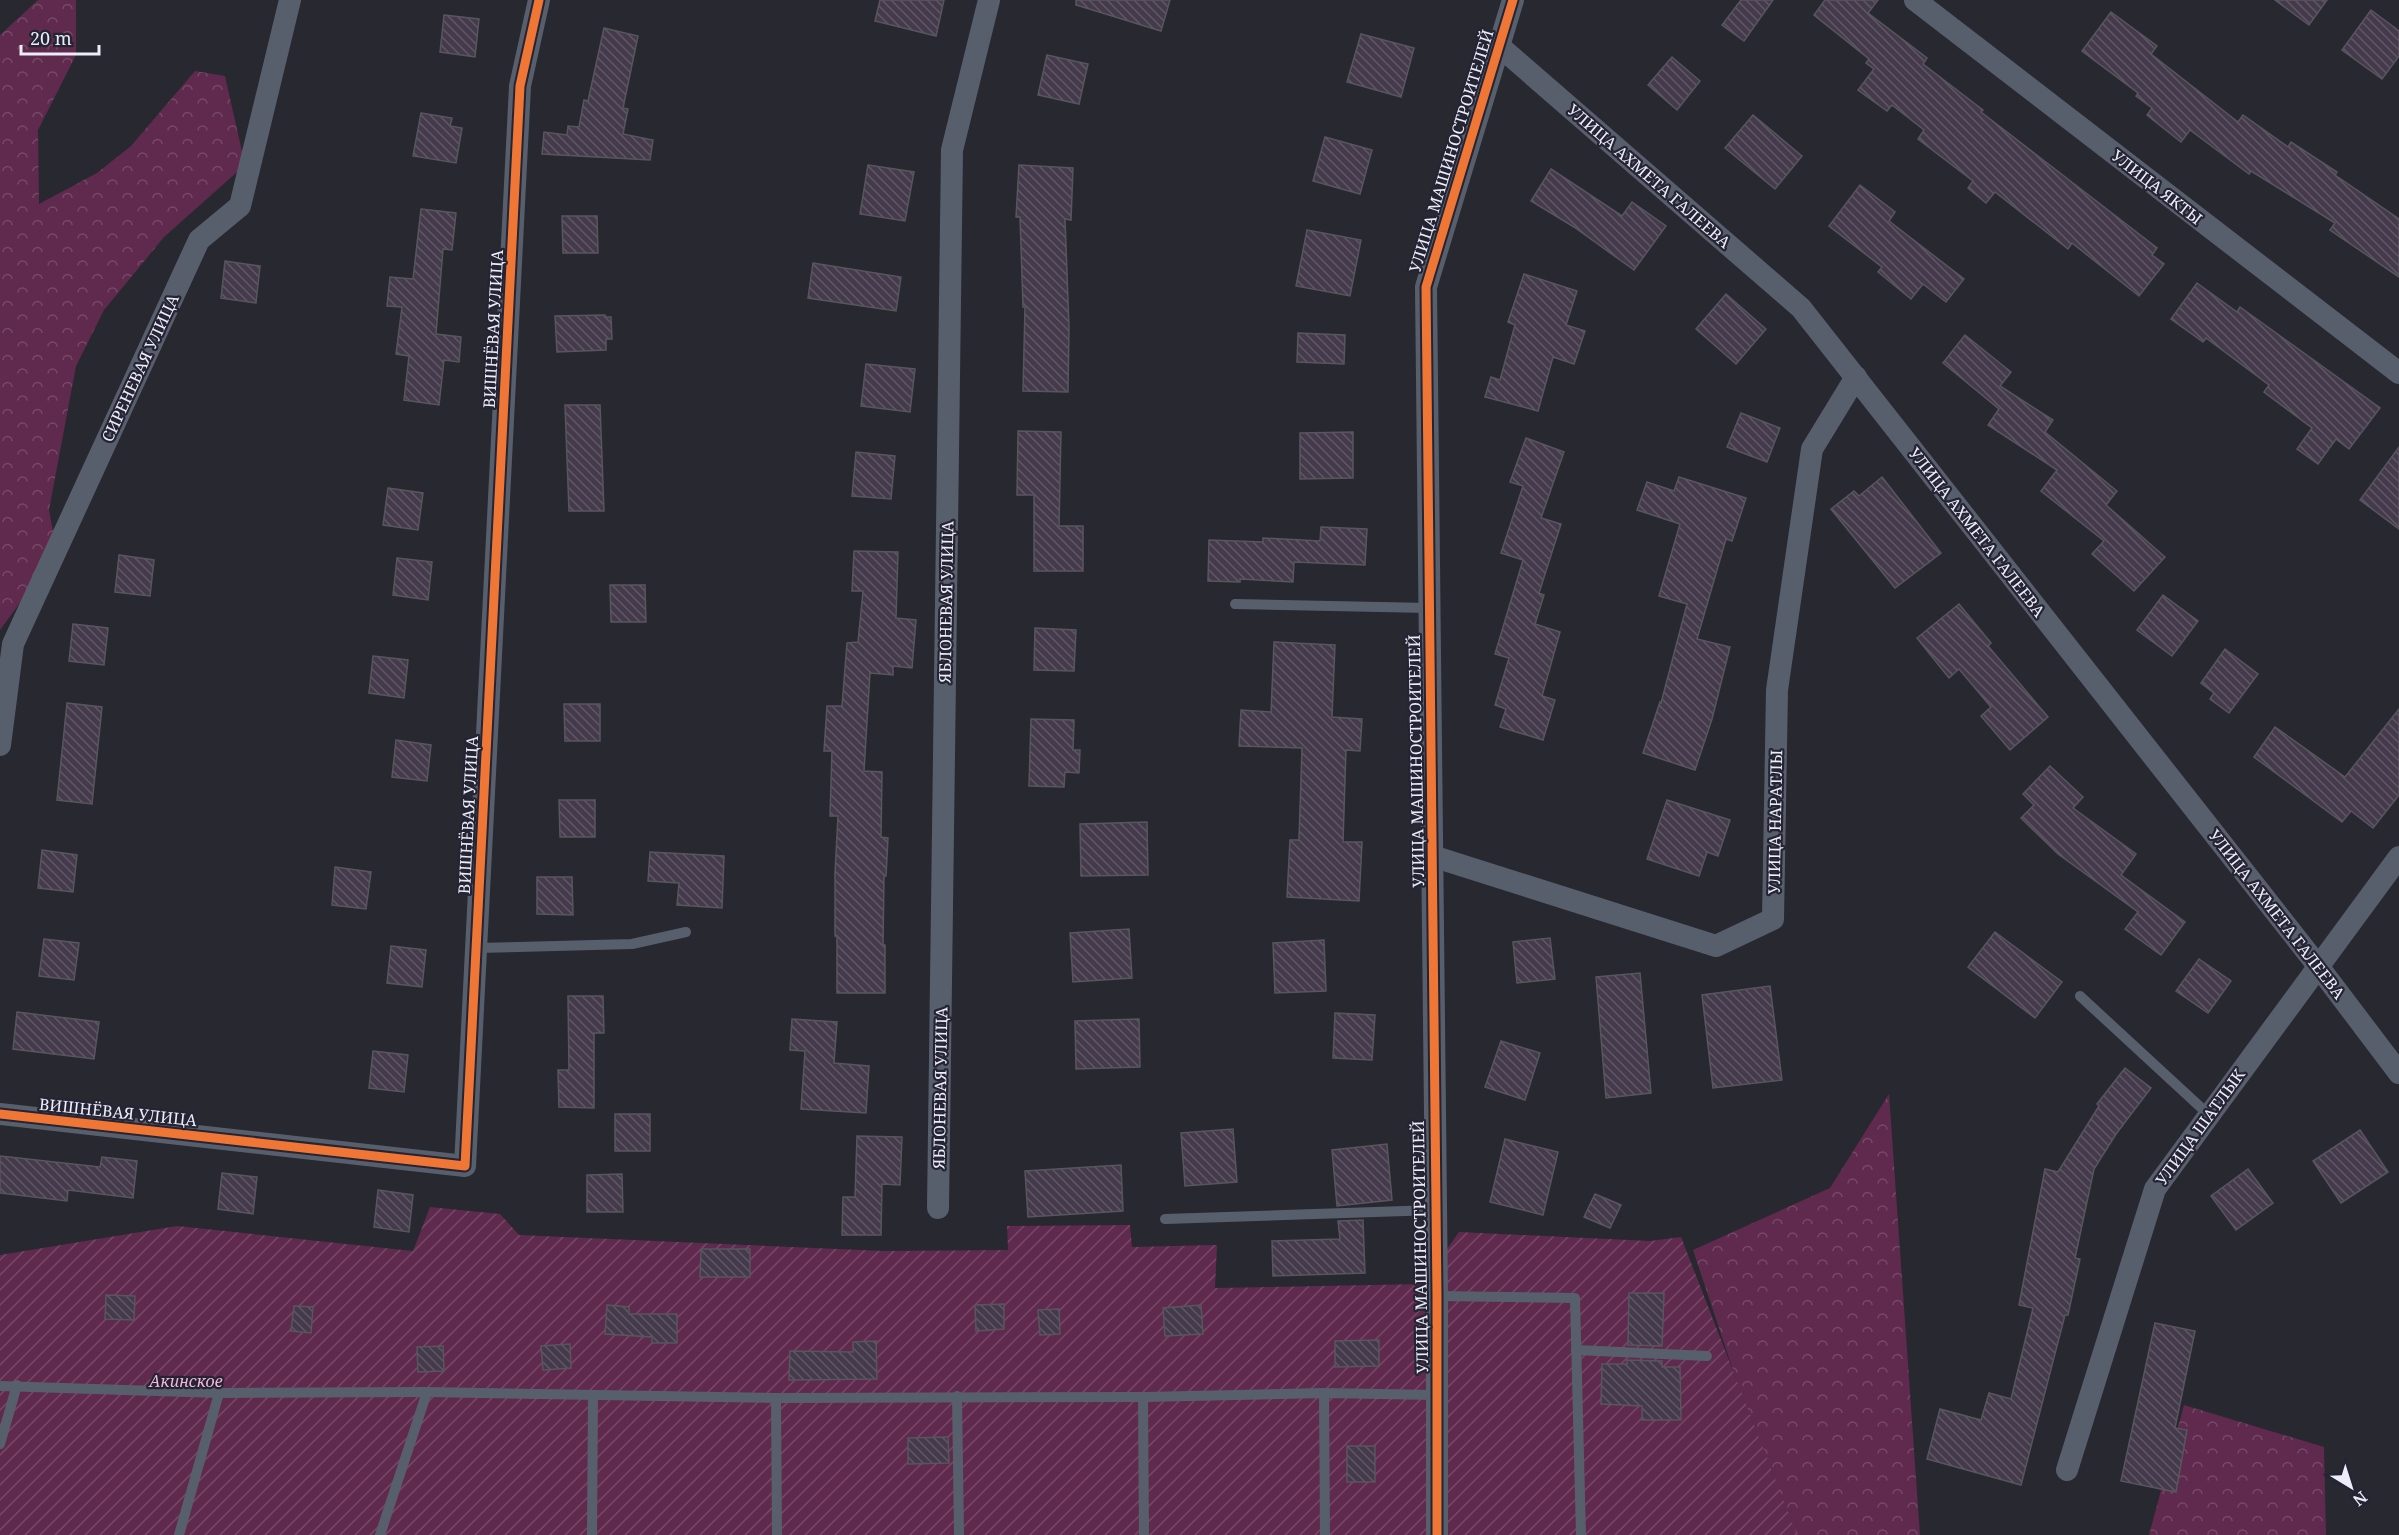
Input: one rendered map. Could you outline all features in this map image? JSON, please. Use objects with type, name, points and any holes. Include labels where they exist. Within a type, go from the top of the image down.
[{"type":"street","name":"СИРЕНЕВАЯ УЛИЦА","points":[[0,745],[13,644],[199,240],[240,206],[290,0]]},
{"type":"street","name":"ВИШНЁВАЯ УЛИЦА","points":[[0,1114],[465,1166],[520,86],[539,0]]},
{"type":"street","name":"ЯБЛОНЕВАЯ УЛИЦА","points":[[938,1208],[952,150],[989,0]]},
{"type":"street","name":"УЛИЦА МАШИНОСТРОИТЕЛЕЙ","points":[[1437,1535],[1437,1296],[1426,287],[1513,0]]},
{"type":"street","name":"УЛИЦА ЯКТЫ","points":[[1915,0],[2399,373]]},
{"type":"street","name":"УЛИЦА АХМЕТА ГАЛЕЕВА","points":[[1498,45],[1801,308],[2318,966],[2399,1073]]},
{"type":"street","name":"УЛИЦА НАРАТЛЫ","points":[[1432,856],[1716,946],[1773,919],[1777,690],[1812,449],[1856,377]]},
{"type":"street","name":"УЛИЦА ШАТЛЫК","points":[[2067,1470],[2155,1189],[2399,857]]},
{"type":"lane","points":[[1235,604],[1429,608]]},
{"type":"lane","points":[[476,948],[632,944],[686,932]]},
{"type":"lane","points":[[2080,996],[2209,1115]]},
{"type":"lane","points":[[1165,1219],[1435,1210]]},
{"type":"lane","points":[[1437,1296],[1575,1298],[1581,1535]]},
{"type":"lane","points":[[1576,1350],[1707,1356]]},
{"type":"lane","points":[[0,1444],[17,1385]]},
{"type":"lane","points":[[0,1386],[219,1393],[427,1392],[776,1398],[1143,1397],[1324,1393],[1436,1395]]},
{"type":"lane","points":[[380,1535],[427,1392]]},
{"type":"lane","points":[[179,1535],[219,1393]]},
{"type":"lane","points":[[1324,1393],[1325,1535]]},
{"type":"lane","points":[[592,1535],[593,1395]]},
{"type":"lane","points":[[957,1396],[959,1535]]},
{"type":"lane","points":[[1143,1397],[1144,1535]]},
{"type":"lane","points":[[776,1398],[777,1535]]},
{"type":"green space","points":[[38,0],[76,0],[76,55],[38,130],[39,204],[97,173],[131,146],[195,71],[225,76],[245,165],[164,237],[104,310],[76,366],[49,510],[57,552],[0,630],[0,35]]},
{"type":"green space","points":[[1889,1094],[1920,1535],[1788,1535],[1693,1250],[1830,1188]]},
{"type":"green space","name":"Акинское","points":[[430,1207],[500,1214],[519,1235],[884,1251],[1008,1250],[1007,1226],[1130,1225],[1132,1247],[1217,1245],[1215,1288],[1422,1284],[1459,1232],[1650,1241],[1681,1237],[1797,1535],[0,1535],[0,1255],[177,1226],[413,1251]]},
{"type":"green space","points":[[2184,1405],[2324,1447],[2326,1535],[2149,1535]]},
{"type":"building","points":[[880,0],[944,0],[936,36],[875,21]]},
{"type":"building","points":[[1076,0],[1170,0],[1161,31],[1076,5]]},
{"type":"building","points":[[1741,0],[1773,0],[1744,41],[1722,25]]},
{"type":"building","points":[[1825,0],[1878,0],[1868,13],[1927,58],[1923,64],[1983,110],[1981,112],[2157,248],[2152,255],[2164,264],[2139,296],[2072,243],[2068,249],[1995,192],[1986,203],[1968,188],[1973,181],[1918,139],[1924,130],[1892,105],[1887,111],[1858,90],[1874,69],[1866,63],[1869,59],[1814,15]]},
{"type":"building","points":[[2275,0],[2327,0],[2309,25]]},
{"type":"building","points":[[2371,10],[2399,31],[2399,56],[2382,79],[2342,50]]},
{"type":"building","points":[[2111,12],[2157,46],[2151,54],[2238,122],[2243,115],[2288,147],[2291,142],[2337,172],[2335,175],[2399,219],[2399,277],[2330,230],[2335,223],[2251,171],[2249,174],[2190,130],[2181,142],[2147,115],[2152,108],[2136,96],[2138,93],[2082,51]]},
{"type":"building","points":[[444,15],[479,19],[475,57],[440,52]]},
{"type":"building","points":[[604,28],[638,36],[623,108],[628,109],[623,134],[653,140],[650,160],[542,154],[544,132],[567,135],[568,126],[579,127],[584,100],[588,101]]},
{"type":"building","points":[[1361,34],[1414,48],[1401,97],[1347,82]]},
{"type":"building","points":[[1047,55],[1088,64],[1079,104],[1038,95]]},
{"type":"building","points":[[1672,57],[1700,81],[1677,110],[1648,85]]},
{"type":"building","points":[[421,113],[452,118],[450,126],[462,128],[456,163],[413,156]]},
{"type":"building","points":[[1753,115],[1802,156],[1775,189],[1725,148]]},
{"type":"building","points":[[1325,137],[1372,150],[1360,194],[1313,181]]},
{"type":"building","points":[[868,165],[914,172],[905,221],[860,214]]},
{"type":"building","points":[[1019,165],[1073,168],[1071,220],[1065,219],[1069,327],[1068,392],[1023,391],[1025,307],[1023,307],[1020,217],[1016,217]]},
{"type":"building","points":[[1551,169],[1622,216],[1632,202],[1666,226],[1634,270],[1574,227],[1531,201]]},
{"type":"building","points":[[1860,185],[1895,212],[1889,221],[1964,279],[1946,302],[1923,284],[1911,299],[1878,272],[1882,267],[1829,226]]},
{"type":"building","points":[[421,209],[456,213],[452,250],[443,249],[436,334],[461,337],[459,362],[444,360],[439,405],[404,400],[409,356],[396,354],[402,307],[387,306],[390,277],[413,279]]},
{"type":"building","points":[[562,216],[597,216],[598,253],[563,253]]},
{"type":"building","points":[[1307,230],[1361,240],[1350,296],[1296,286]]},
{"type":"building","points":[[225,261],[260,266],[256,303],[221,298]]},
{"type":"building","points":[[813,263],[901,277],[896,311],[808,298]]},
{"type":"building","points":[[1524,274],[1577,291],[1566,325],[1585,331],[1574,364],[1553,357],[1538,411],[1485,397],[1491,377],[1500,380],[1515,325],[1508,322]]},
{"type":"building","points":[[2197,283],[2237,312],[2240,307],[2380,408],[2349,449],[2336,439],[2318,464],[2297,449],[2312,428],[2264,392],[2269,385],[2206,338],[2203,342],[2171,319]]},
{"type":"building","points":[[1726,294],[1766,329],[1736,364],[1696,329]]},
{"type":"building","points":[[605,315],[605,317],[611,317],[612,339],[606,339],[606,350],[557,352],[555,316]]},
{"type":"building","points":[[1298,333],[1345,335],[1344,364],[1297,362]]},
{"type":"building","points":[[1965,335],[2011,372],[2000,386],[2053,420],[2045,432],[2117,491],[2106,505],[2165,557],[2134,591],[2092,554],[2104,541],[2041,491],[2057,470],[1988,425],[1999,409],[1943,363]]},
{"type":"building","points":[[866,364],[915,369],[910,412],[861,406]]},
{"type":"building","points":[[565,405],[600,405],[604,511],[569,511]]},
{"type":"building","points":[[1741,413],[1780,428],[1767,462],[1727,447]]},
{"type":"building","points":[[1018,431],[1061,432],[1059,526],[1083,526],[1083,571],[1034,571],[1034,495],[1017,495]]},
{"type":"building","points":[[1353,432],[1353,478],[1300,479],[1300,433]]},
{"type":"building","points":[[1526,438],[1564,452],[1541,518],[1561,524],[1539,593],[1544,595],[1535,624],[1560,632],[1542,696],[1555,700],[1543,740],[1500,727],[1506,709],[1495,705],[1509,658],[1495,654],[1523,560],[1501,553],[1523,486],[1510,482]]},
{"type":"building","points":[[2399,447],[2399,529],[2360,500]]},
{"type":"building","points":[[856,452],[895,456],[891,499],[852,496]]},
{"type":"building","points":[[1679,477],[1746,498],[1732,541],[1726,539],[1697,639],[1730,647],[1712,719],[1695,770],[1643,753],[1661,703],[1687,604],[1659,596],[1680,524],[1637,510],[1647,482],[1674,491]]},
{"type":"building","points":[[1882,477],[1941,553],[1895,588],[1831,509],[1854,491],[1859,496]]},
{"type":"building","points":[[388,488],[423,493],[418,530],[383,525]]},
{"type":"building","points":[[1321,527],[1367,529],[1365,565],[1294,562],[1293,582],[1240,579],[1240,582],[1208,581],[1209,540],[1263,542],[1263,538],[1320,541]]},
{"type":"building","points":[[854,551],[898,552],[896,618],[916,620],[912,668],[893,666],[893,675],[870,673],[864,771],[882,772],[881,837],[888,838],[886,876],[884,876],[885,993],[837,993],[835,873],[838,816],[830,816],[832,751],[824,751],[827,706],[842,706],[847,643],[858,642],[863,591],[852,591]]},
{"type":"building","points":[[119,555],[154,560],[150,596],[115,592]]},
{"type":"building","points":[[397,558],[432,562],[428,600],[393,595]]},
{"type":"building","points":[[610,585],[645,585],[646,622],[611,622]]},
{"type":"building","points":[[2163,595],[2198,621],[2172,656],[2137,630]]},
{"type":"building","points":[[1959,604],[1991,643],[1988,646],[2048,717],[2010,750],[1981,716],[1991,707],[1959,669],[1949,678],[1917,638]]},
{"type":"building","points":[[73,624],[108,628],[104,665],[69,661]]},
{"type":"building","points":[[1035,628],[1076,630],[1074,671],[1034,670]]},
{"type":"building","points":[[1274,642],[1335,645],[1332,717],[1362,719],[1360,751],[1346,750],[1343,842],[1362,842],[1359,901],[1287,897],[1290,840],[1299,840],[1302,748],[1239,746],[1241,710],[1271,712]]},
{"type":"building","points":[[2225,649],[2258,674],[2229,713],[2210,699],[2214,693],[2201,683]]},
{"type":"building","points":[[373,656],[408,660],[404,698],[369,693]]},
{"type":"building","points":[[67,703],[102,707],[92,804],[57,800]]},
{"type":"building","points":[[564,704],[600,704],[600,741],[565,741]]},
{"type":"building","points":[[2399,709],[2399,795],[2373,828],[2351,811],[2342,822],[2254,757],[2275,727],[2345,777]]},
{"type":"building","points":[[1031,719],[1074,720],[1073,750],[1080,750],[1079,773],[1065,772],[1064,787],[1029,786]]},
{"type":"building","points":[[396,740],[431,745],[427,781],[392,777]]},
{"type":"building","points":[[2050,766],[2083,797],[2073,808],[2136,854],[2121,875],[2185,922],[2161,955],[2125,929],[2138,912],[2058,854],[2021,818],[2034,805],[2023,794]]},
{"type":"building","points":[[559,800],[595,800],[595,837],[560,837]]},
{"type":"building","points":[[1667,800],[1730,820],[1718,856],[1707,852],[1699,876],[1647,859]]},
{"type":"building","points":[[1147,822],[1148,875],[1081,876],[1080,824]]},
{"type":"building","points":[[42,850],[77,855],[73,892],[38,888]]},
{"type":"building","points":[[650,852],[724,856],[722,908],[677,905],[679,883],[648,881]]},
{"type":"building","points":[[335,867],[371,872],[366,909],[332,905]]},
{"type":"building","points":[[537,877],[572,877],[573,915],[537,914]]},
{"type":"building","points":[[1129,929],[1132,978],[1073,982],[1070,933]]},
{"type":"building","points":[[1995,932],[2062,982],[2035,1018],[1968,967]]},
{"type":"building","points":[[1550,938],[1555,979],[1517,983],[1513,942]]},
{"type":"building","points":[[44,939],[79,943],[74,980],[39,976]]},
{"type":"building","points":[[1324,940],[1326,991],[1275,993],[1273,943]]},
{"type":"building","points":[[391,946],[426,950],[422,987],[387,983]]},
{"type":"building","points":[[2199,959],[2231,981],[2208,1013],[2176,991]]},
{"type":"building","points":[[1640,973],[1651,1093],[1606,1098],[1596,977]]},
{"type":"building","points":[[1770,986],[1782,1080],[1713,1088],[1702,995]]},
{"type":"building","points":[[568,996],[603,996],[604,1033],[594,1033],[594,1108],[559,1107],[558,1070],[569,1070]]},
{"type":"building","points":[[17,1012],[99,1022],[94,1059],[13,1049]]},
{"type":"building","points":[[1335,1013],[1375,1015],[1372,1060],[1333,1058]]},
{"type":"building","points":[[792,1019],[837,1022],[834,1063],[869,1066],[866,1113],[801,1109],[805,1051],[790,1050]]},
{"type":"building","points":[[1139,1019],[1140,1067],[1076,1069],[1075,1021]]},
{"type":"building","points":[[1501,1041],[1540,1053],[1525,1100],[1485,1087]]},
{"type":"building","points":[[373,1051],[408,1055],[404,1092],[369,1088]]},
{"type":"building","points":[[2125,1068],[2151,1088],[2116,1134],[2094,1169],[2075,1258],[2080,1259],[2068,1315],[2065,1315],[2021,1485],[1927,1459],[1940,1409],[1981,1420],[1989,1393],[2011,1399],[2033,1308],[2019,1305],[2045,1169],[2058,1172],[2099,1106],[2097,1104]]},
{"type":"building","points":[[615,1114],[650,1114],[650,1151],[615,1151]]},
{"type":"building","points":[[1233,1129],[1237,1182],[1185,1186],[1181,1133]]},
{"type":"building","points":[[2360,1130],[2388,1172],[2341,1203],[2313,1161]]},
{"type":"building","points":[[857,1136],[902,1137],[900,1185],[882,1184],[881,1235],[842,1235],[843,1197],[855,1197]]},
{"type":"building","points":[[1505,1139],[1558,1152],[1543,1215],[1490,1202]]},
{"type":"building","points":[[1387,1144],[1392,1200],[1337,1206],[1332,1150]]},
{"type":"building","points":[[0,1156],[100,1167],[102,1157],[137,1161],[133,1198],[68,1190],[67,1201],[0,1193]]},
{"type":"building","points":[[1121,1165],[1123,1211],[1028,1217],[1025,1171]]},
{"type":"building","points":[[2248,1169],[2273,1203],[2236,1230],[2211,1196]]},
{"type":"building","points":[[222,1173],[257,1177],[253,1214],[218,1209]]},
{"type":"building","points":[[622,1174],[623,1212],[587,1212],[587,1175]]},
{"type":"building","points":[[378,1190],[413,1195],[409,1232],[374,1227]]},
{"type":"building","points":[[1595,1194],[1621,1205],[1610,1228],[1584,1217]]},
{"type":"building","points":[[1363,1220],[1365,1273],[1273,1276],[1272,1241],[1340,1239],[1338,1221]]},
{"type":"building","points":[[701,1249],[750,1249],[750,1277],[700,1277]]},
{"type":"building","points":[[1629,1293],[1664,1293],[1662,1346],[1628,1345]]},
{"type":"building","points":[[106,1295],[135,1296],[134,1320],[105,1319]]},
{"type":"building","points":[[1004,1304],[1004,1329],[976,1331],[975,1305]]},
{"type":"building","points":[[607,1305],[629,1307],[629,1314],[677,1314],[677,1343],[652,1343],[652,1337],[605,1334]]},
{"type":"building","points":[[1201,1305],[1203,1334],[1165,1336],[1163,1308]]},
{"type":"building","points":[[294,1306],[313,1307],[311,1333],[291,1331]]},
{"type":"building","points":[[1059,1309],[1060,1334],[1040,1335],[1038,1310]]},
{"type":"building","points":[[2155,1323],[2195,1331],[2175,1428],[2187,1430],[2176,1492],[2121,1481]]},
{"type":"building","points":[[1379,1340],[1379,1366],[1335,1367],[1335,1341]]},
{"type":"building","points":[[876,1341],[877,1379],[789,1380],[790,1351],[853,1352],[853,1342]]},
{"type":"building","points":[[570,1344],[571,1368],[543,1370],[541,1346]]},
{"type":"building","points":[[443,1346],[444,1371],[418,1372],[417,1347]]},
{"type":"building","points":[[1627,1360],[1662,1361],[1662,1367],[1680,1367],[1681,1420],[1642,1420],[1642,1406],[1601,1404],[1602,1364],[1627,1364]]},
{"type":"building","points":[[948,1437],[949,1463],[908,1464],[908,1438]]},
{"type":"building","points":[[1347,1446],[1375,1446],[1375,1482],[1347,1482]]},
{"type":"cycle path","points":[[0,1114],[465,1166],[520,86],[539,0]]},
{"type":"cycle path","points":[[1437,1535],[1437,1296],[1426,287],[1513,0]]}]
